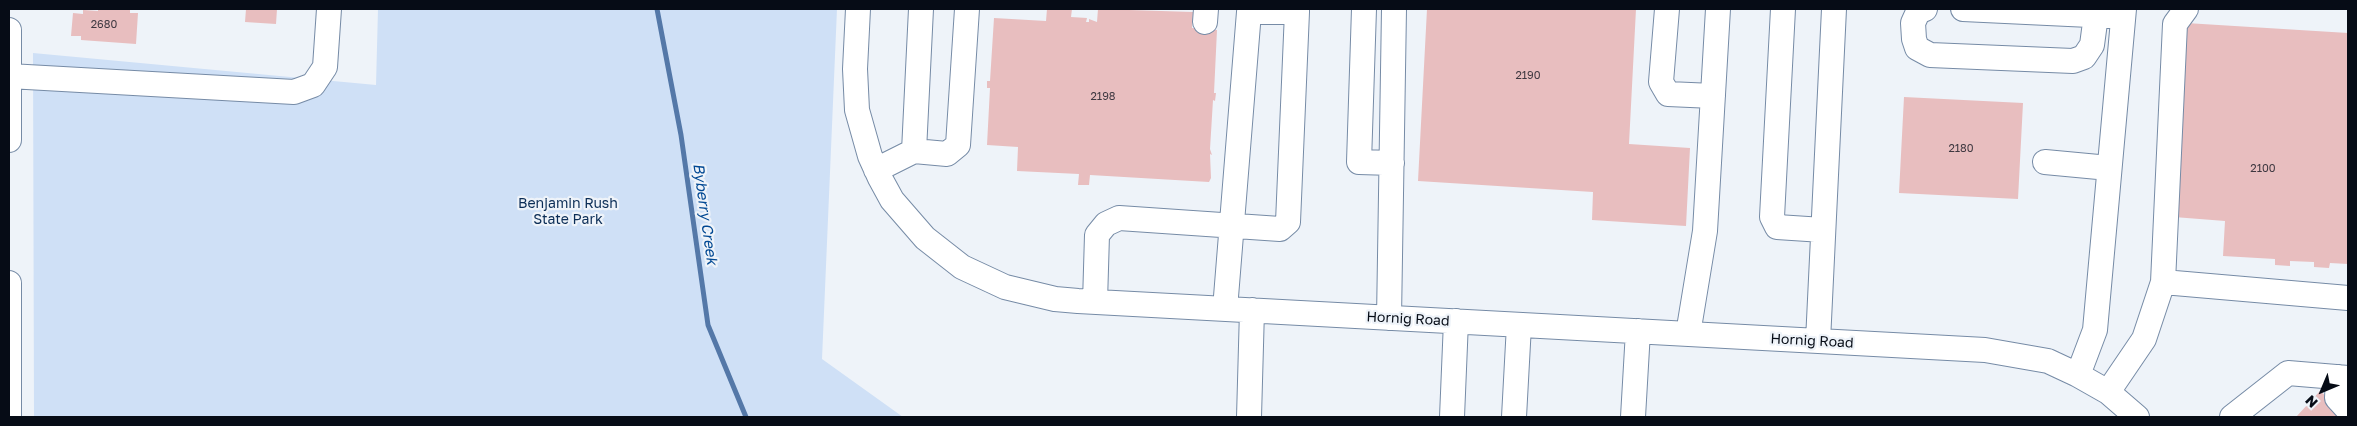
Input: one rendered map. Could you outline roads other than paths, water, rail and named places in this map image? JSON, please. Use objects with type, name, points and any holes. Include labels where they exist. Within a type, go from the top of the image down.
[{"type":"street","points":[[9,76],[294,92],[313,84],[325,67],[329,9]]},
{"type":"street","name":"Hornig Road","points":[[858,9],[855,69],[857,110],[862,133],[876,170],[892,200],[907,220],[925,238],[962,267],[1005,287],[1055,299],[1095,302],[1985,350],[2048,361],[2078,374],[2108,392],[2137,417]]},
{"type":"street","points":[[914,151],[921,9]]},
{"type":"street","points":[[876,170],[914,151],[947,154],[958,145],[967,9]]},
{"type":"street","points":[[1364,9],[1359,162],[1392,164]]},
{"type":"street","points":[[1389,318],[1394,9]]},
{"type":"street","points":[[1667,9],[1661,82],[1668,94],[1712,96]]},
{"type":"street","points":[[1688,334],[1705,231],[1718,9]]},
{"type":"street","points":[[1783,9],[1772,217],[1777,227],[1823,230]]},
{"type":"street","points":[[1818,341],[1834,9]]},
{"type":"street","points":[[1925,9],[1918,12],[1913,24],[1914,39],[1918,48],[1930,55],[2073,62],[2084,57],[2092,45],[2096,15]]},
{"type":"street","points":[[1963,9],[2096,15],[2123,13],[2095,330],[2078,374]]},
{"type":"street","points":[[2108,392],[2144,339],[2163,282],[2175,24],[2186,9]]},
{"type":"street","points":[[1095,302],[1097,235],[1106,224],[1119,218],[1232,225],[1280,229],[1288,222],[1297,10],[1249,12],[1232,225],[1225,309]]},
{"type":"street","points":[[9,30],[9,140]]},
{"type":"street","points":[[2045,162],[2109,168]]},
{"type":"street","points":[[2163,282],[2348,298]]},
{"type":"street","points":[[9,283],[9,417]]},
{"type":"street","points":[[1248,417],[1252,310]]},
{"type":"street","points":[[1452,417],[1456,322]]},
{"type":"street","points":[[1514,417],[1519,325]]},
{"type":"street","points":[[1633,417],[1638,331]]},
{"type":"street","points":[[2232,417],[2288,373],[2343,378],[2337,398],[2348,410]]},
{"type":"waterway","name":"Byberry Creek","points":[[657,9],[681,135],[708,325],[746,417]]},
{"type":"park label","name":"Benjamin Rush State Park","points":[[568,212]]}]
